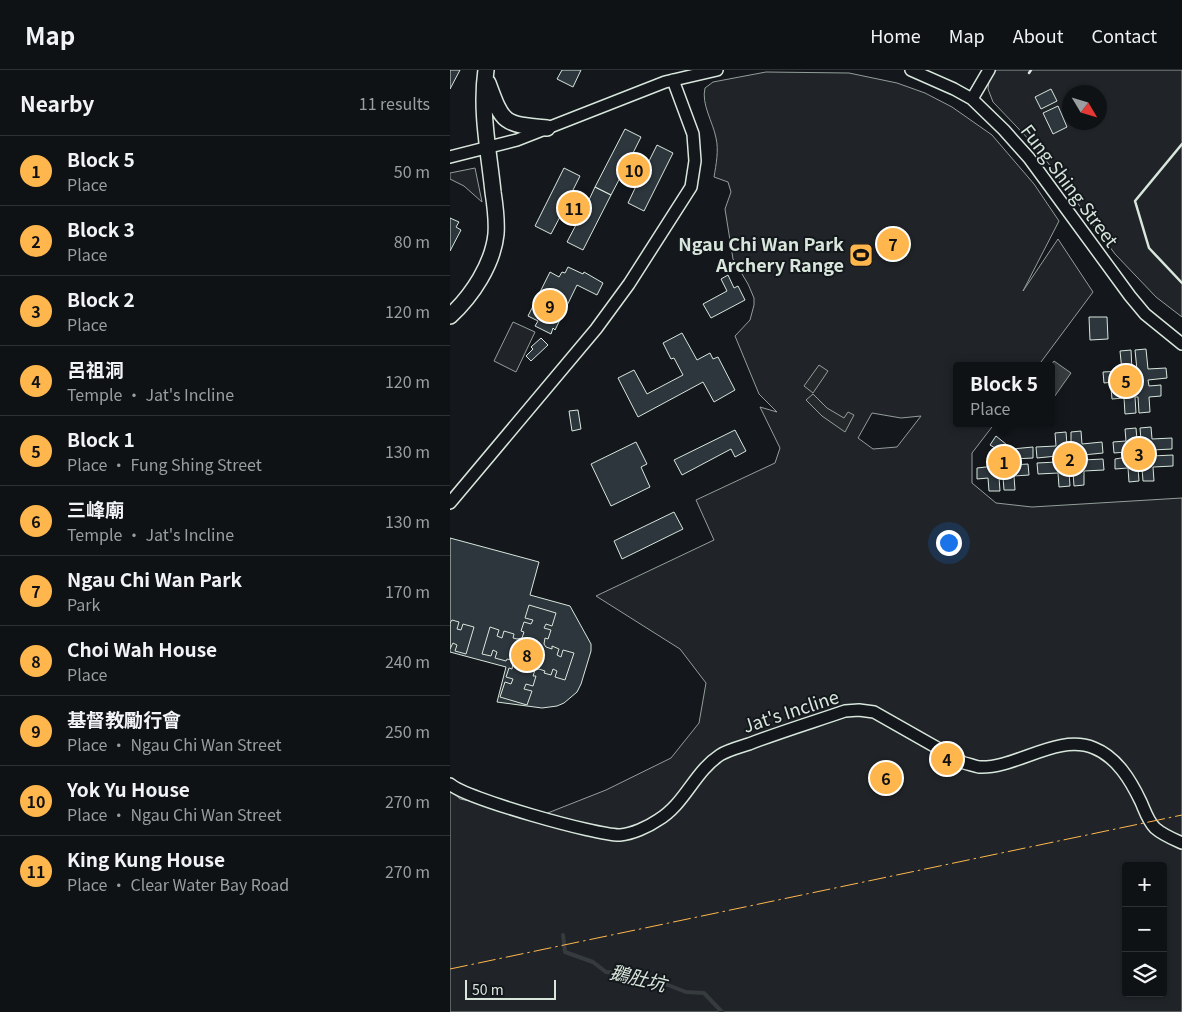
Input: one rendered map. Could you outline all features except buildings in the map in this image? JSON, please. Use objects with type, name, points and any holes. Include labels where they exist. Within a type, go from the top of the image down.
[{"type":"main road","points":[[486,74],[501,115],[507,120],[522,126],[547,128]]},
{"type":"main road","points":[[450,316],[472,290],[485,269],[493,249],[496,233],[484,122],[486,74]]},
{"type":"street","points":[[450,157],[517,140],[665,82],[717,70]]},
{"type":"street","name":"Fung Shing Street","points":[[911,70],[972,99],[1004,130],[1029,158],[1135,302],[1145,314],[1182,344]]},
{"type":"street","points":[[972,99],[989,70]]},
{"type":"street","points":[[450,503],[596,329],[630,284],[691,187],[695,161],[693,134],[673,80]]},
{"type":"street","name":"Jat's Incline","points":[[450,784],[470,796],[587,830],[621,835],[658,821],[672,810],[687,793],[701,772],[721,754],[845,711],[859,710],[874,712],[964,763],[978,767],[994,766],[1062,745],[1095,748],[1112,760],[1124,772],[1134,786],[1148,819],[1156,829],[1182,843]]},
{"type":"shaded area","points":[[996,70],[1182,70],[1182,317],[1156,297],[1115,254],[1037,148],[993,102],[988,89],[989,81]]},
{"type":"shaded area","points":[[766,72],[849,73],[897,83],[925,93],[952,107],[992,135],[1034,184],[1059,221],[1023,291],[1058,239],[1093,292],[1041,362],[953,362],[953,427],[992,427],[972,453],[972,483],[996,503],[1032,507],[1182,498],[1182,1012],[450,1012],[450,790],[460,799],[494,806],[535,818],[606,790],[671,758],[699,723],[706,683],[680,649],[596,596],[714,540],[696,500],[775,463],[780,448],[760,407],[777,412],[759,394],[735,336],[750,320],[754,298],[733,259],[725,209],[731,192],[728,182],[714,177],[717,143],[704,94],[705,88],[713,82]],"holes":[[[872,413],[901,418],[921,416],[897,447],[873,449],[858,438]]]},
{"type":"shaded area","points":[[475,168],[482,202],[464,186],[450,179],[450,173]]},
{"type":"shaded area","points":[[513,322],[535,332],[516,372],[494,361]]},
{"type":"shaded area","points":[[1054,361],[1071,373],[1055,396],[1055,362]]},
{"type":"shaded area","points":[[819,365],[828,371],[813,393],[804,386]]},
{"type":"shaded area","points":[[813,394],[827,408],[844,418],[848,412],[854,415],[845,432],[822,416],[806,400]]},
{"type":"waterway","name":"鵝肚坑","points":[[563,935],[565,952],[593,962],[606,972],[642,975],[686,992],[704,993],[722,1012]]},
{"type":"wall","points":[[1182,144],[1135,201],[1149,248],[1182,283]]},
{"type":"power","points":[[450,969],[1182,815]]},
{"type":"place","name":"Yok Yu House","points":[[634,170]]},
{"type":"place","name":"King Kung House","points":[[574,208]]},
{"type":"place","name":"Ngau Chi Wan Park","points":[[893,244]]},
{"type":"place","name":"Ngau Chi Wan Park Archery Range","points":[[861,255]]},
{"type":"place","name":"基督教勵行會","points":[[550,306]]},
{"type":"place","name":"Block 1","points":[[1126,381]]},
{"type":"place","name":"Block 2","points":[[1139,454]]},
{"type":"place","name":"Block 3","points":[[1070,459]]},
{"type":"place","name":"Block 5","points":[[1004,462]]},
{"type":"place","name":"Choi Wah House","points":[[527,655]]},
{"type":"place","name":"呂祖洞","points":[[947,759]]},
{"type":"place","name":"三峰廟","points":[[886,778]]}]
